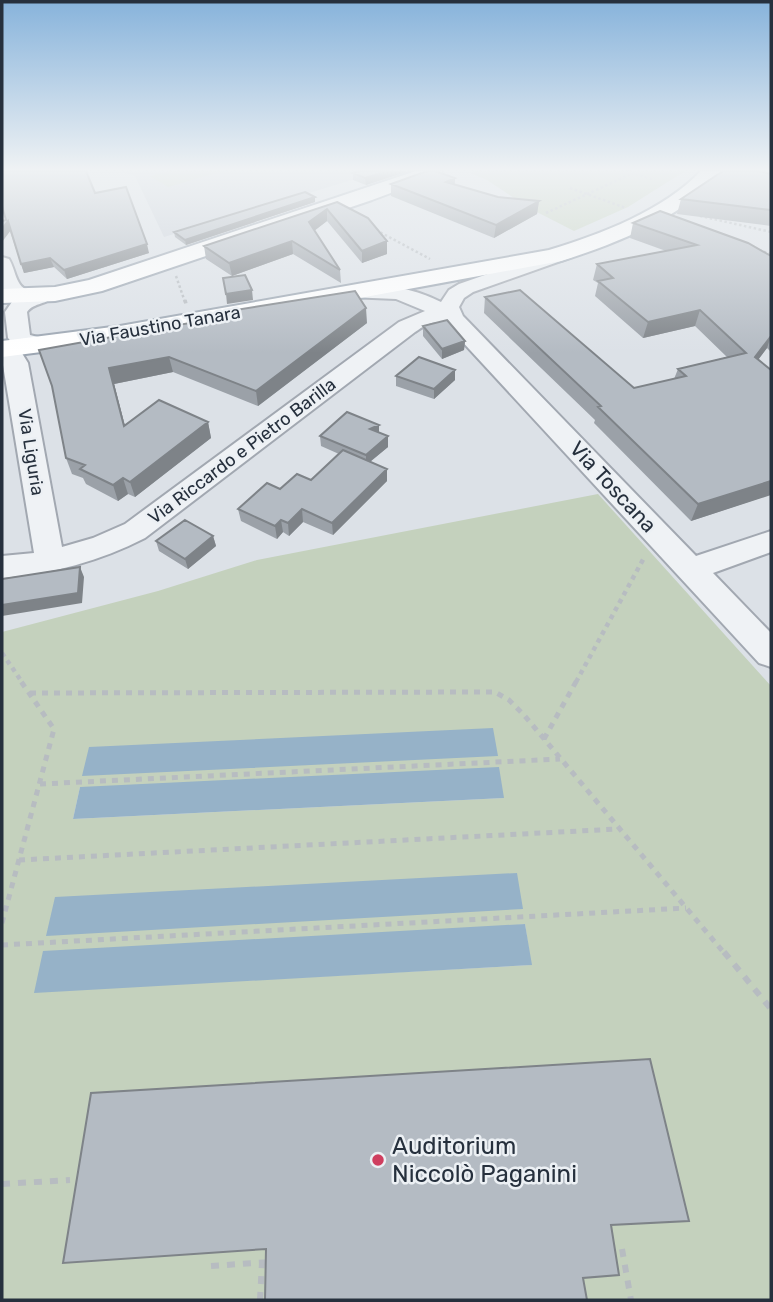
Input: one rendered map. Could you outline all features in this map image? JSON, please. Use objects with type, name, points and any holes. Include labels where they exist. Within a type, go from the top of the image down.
[{"type":"main road","points":[[2,296],[37,295],[94,286],[259,232]]},
{"type":"main road","name":"Via Faustino Tanara","points":[[2,350],[192,321],[515,265],[565,253],[620,232]]},
{"type":"street","points":[[442,311],[474,285],[565,253]]},
{"type":"street","points":[[2,263],[10,289],[15,293],[37,295]]},
{"type":"street","name":"Via Toscana","points":[[356,293],[381,291],[408,294],[442,311],[771,654]]},
{"type":"street","points":[[37,295],[24,301],[16,312],[22,341],[30,345],[42,345]]},
{"type":"street","name":"Via Riccardo e Pietro Barilla","points":[[2,567],[50,561],[94,549],[135,531],[407,327],[442,311]]},
{"type":"street","name":"Via Liguria","points":[[2,350],[12,355],[16,363],[50,561]]},
{"type":"street","points":[[691,569],[771,541]]},
{"type":"path","points":[[378,232],[434,262],[422,264]]},
{"type":"path","points":[[754,248],[771,254]]},
{"type":"path","points":[[760,255],[771,248]]},
{"type":"path","points":[[163,264],[175,275],[192,321]]},
{"type":"path","points":[[544,739],[642,559],[667,544]]},
{"type":"path","points":[[2,653],[54,729],[2,923]]},
{"type":"path","points":[[30,693],[495,692],[509,700],[544,739],[771,1009]]},
{"type":"path","points":[[40,783],[560,758]]},
{"type":"path","points":[[19,860],[619,829]]},
{"type":"path","points":[[2,945],[687,908]]},
{"type":"path","points":[[2,1184],[70,1180]]},
{"type":"path","points":[[622,1249],[631,1300]]},
{"type":"path","points":[[260,1300],[262,1262]]},
{"type":"path","points":[[211,1266],[274,1262]]},
{"type":"shaded area","points":[[162,232],[181,232],[164,237]]},
{"type":"green space","points":[[598,494],[771,686],[771,1300],[2,1300],[2,632],[158,591],[257,560]],"holes":[[[80,787],[504,798],[73,819]],[[525,924],[531,965],[34,992]]]},
{"type":"water","points":[[493,728],[498,756],[82,776],[89,747]]},
{"type":"water","points":[[499,767],[504,798],[73,819],[80,787]]},
{"type":"water","points":[[517,873],[523,909],[46,936],[55,897]]},
{"type":"water","points":[[525,924],[532,965],[34,993],[43,951]]},
{"type":"building","points":[[11,232],[142,232],[147,244],[64,270],[50,258],[21,264]]},
{"type":"building","points":[[175,232],[210,232],[185,240]]},
{"type":"building","points":[[247,232],[315,232],[340,270],[292,241],[229,263],[204,246]]},
{"type":"building","points":[[346,232],[379,232],[387,241],[362,251]]},
{"type":"building","points":[[658,232],[717,232],[748,243],[771,256],[771,336],[755,357],[771,370],[771,481],[698,504],[598,407],[601,406],[485,297],[520,290],[634,388],[686,376],[678,369],[746,353],[700,310],[648,322],[598,281],[613,278],[597,264],[697,245]]},
{"type":"building","points":[[245,275],[252,290],[226,294],[223,278]]},
{"type":"building","points":[[355,291],[366,308],[256,391],[169,357],[109,368],[124,426],[159,400],[208,422],[130,482],[123,478],[113,485],[80,469],[85,465],[66,458],[52,386],[39,350],[229,316],[229,311]]},
{"type":"building","points":[[447,320],[465,341],[442,349],[423,326]]},
{"type":"building","points":[[419,357],[455,370],[434,389],[396,376]]},
{"type":"building","points":[[347,412],[379,425],[370,429],[388,436],[366,455],[320,436]]},
{"type":"building","points":[[343,450],[387,469],[332,523],[302,509],[288,523],[281,520],[275,526],[238,509],[267,483],[280,489],[297,474],[311,480]]},
{"type":"building","points":[[185,520],[213,536],[185,559],[156,541]]},
{"type":"building","points":[[80,567],[78,593],[2,605],[2,579]]},
{"type":"building","name":"Auditorium Niccolò Paganini","points":[[650,1059],[689,1221],[611,1225],[619,1275],[583,1278],[587,1300],[265,1300],[266,1249],[63,1263],[91,1093]]},
{"type":"place","name":"Auditorium Niccolò Paganini","points":[[378,1160]]}]
